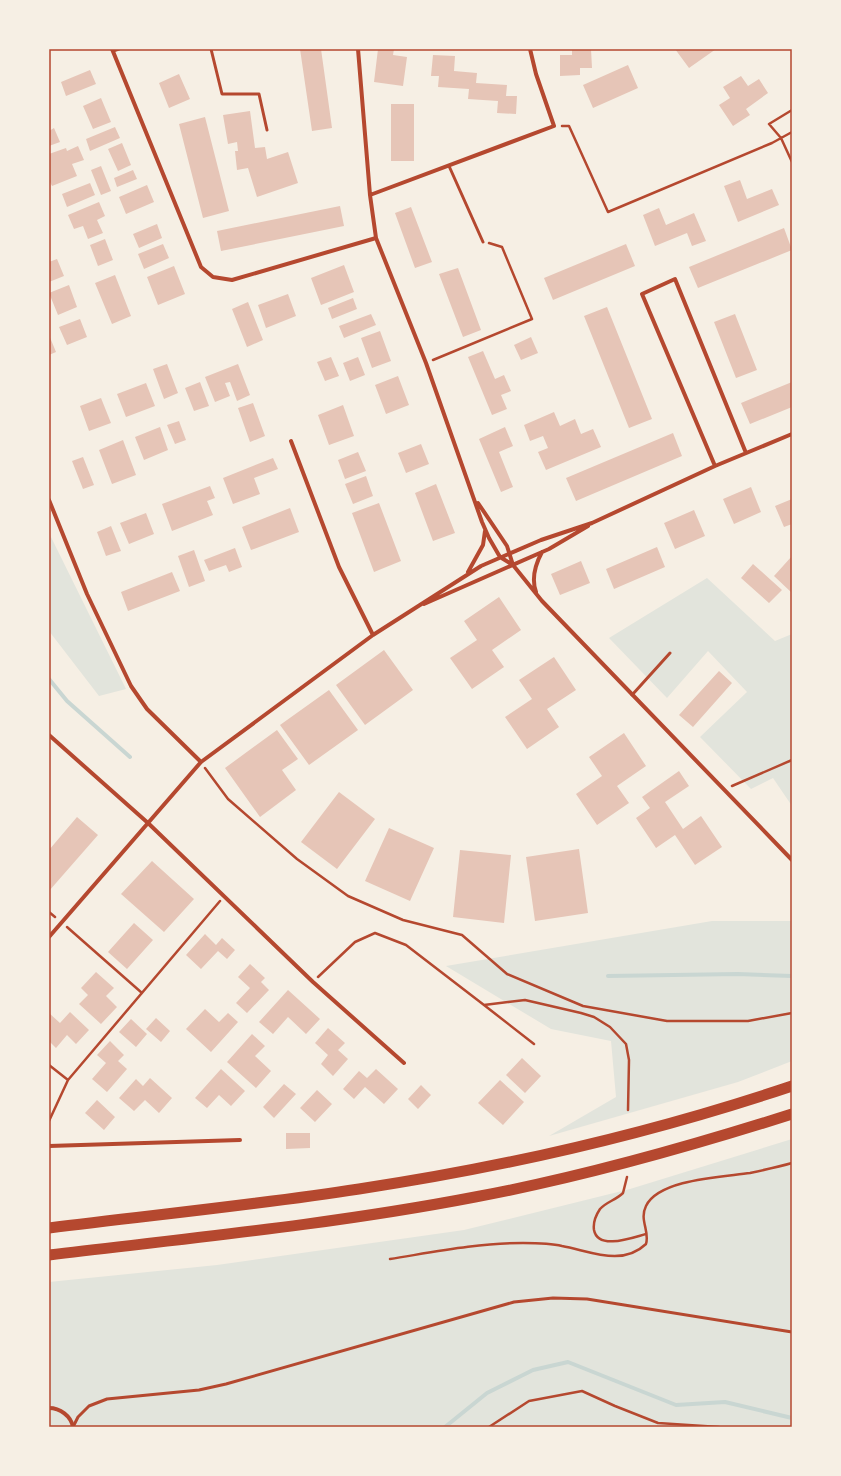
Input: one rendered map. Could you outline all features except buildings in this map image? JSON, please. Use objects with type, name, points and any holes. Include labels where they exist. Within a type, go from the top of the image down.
[{"type":"highway","points":[[49,1228],[358,1189],[470,1170],[631,1133],[792,1086]]},
{"type":"highway","points":[[49,1255],[328,1221],[475,1197],[622,1164],[792,1114]]},
{"type":"street","points":[[358,49],[370,195],[376,238],[426,363],[485,529],[500,557],[513,565],[538,596],[792,860]]},
{"type":"street","points":[[370,195],[554,126],[536,74],[530,49]]},
{"type":"street","points":[[113,50],[201,267],[213,277],[232,280],[376,238]]},
{"type":"street","points":[[715,466],[642,294],[675,279],[746,453]]},
{"type":"street","points":[[415,608],[542,552],[562,542],[592,523],[715,466],[792,434]]},
{"type":"street","points":[[291,441],[339,567],[373,635]]},
{"type":"street","points":[[474,498],[510,552],[513,565]]},
{"type":"street","points":[[49,500],[87,594],[131,686],[147,709],[201,762]]},
{"type":"street","points":[[49,938],[201,762],[373,635],[466,575],[510,552],[561,532],[592,523]]},
{"type":"street","points":[[466,575],[483,545],[485,529]]},
{"type":"street","points":[[538,596],[534,585],[534,571],[542,552]]},
{"type":"street","points":[[49,735],[148,823],[223,897],[313,982],[404,1063]]},
{"type":"street","points":[[49,1146],[240,1140]]},
{"type":"street","points":[[49,1408],[60,1410],[67,1415],[73,1427]]},
{"type":"lane","points":[[113,50],[119,49]]},
{"type":"lane","points":[[211,49],[222,94],[259,94],[267,130]]},
{"type":"lane","points":[[449,166],[482,242]]},
{"type":"lane","points":[[632,695],[670,653]]},
{"type":"lane","points":[[73,1427],[78,1417],[89,1406],[107,1399],[199,1390],[226,1384],[514,1302],[553,1298],[587,1299],[792,1332]]},
{"type":"path","points":[[792,110],[769,124],[781,138],[792,162]]},
{"type":"path","points":[[554,126],[569,126],[608,212],[792,132]]},
{"type":"path","points":[[426,363],[532,319],[502,247],[482,242]]},
{"type":"path","points":[[723,790],[792,760]]},
{"type":"path","points":[[201,762],[228,799],[296,859],[322,878],[348,896],[403,920],[462,935],[507,974],[583,1006],[667,1021],[748,1021],[792,1013]]},
{"type":"path","points":[[49,1121],[68,1080],[223,897]]},
{"type":"path","points":[[49,912],[142,993]]},
{"type":"path","points":[[313,982],[355,942],[374,933],[406,945],[534,1044]]},
{"type":"path","points":[[484,1006],[524,1000],[594,1017],[618,1034],[626,1044],[629,1060],[628,1110]]},
{"type":"path","points":[[49,1064],[68,1080]]},
{"type":"path","points":[[390,1258],[473,1246],[524,1243],[560,1245],[591,1253],[618,1257],[636,1253],[646,1244],[646,1234],[643,1223],[644,1210],[650,1199],[661,1192],[694,1181],[753,1172],[792,1163]]},
{"type":"path","points":[[627,1177],[623,1193],[605,1205],[598,1214],[594,1226],[595,1232],[602,1240],[607,1241],[618,1241],[646,1234]]},
{"type":"path","points":[[489,1427],[529,1401],[582,1391],[658,1423],[719,1427]]},
{"type":"shaded area","points":[[49,533],[126,689],[99,696],[49,631]]},
{"type":"shaded area","points":[[707,578],[775,641],[792,634],[792,806],[773,778],[751,789],[700,737],[747,692],[708,651],[667,698],[609,638]]},
{"type":"shaded area","points":[[712,921],[792,921],[792,1061],[738,1082],[549,1136],[616,1097],[611,1041],[551,1029],[446,966]]},
{"type":"shaded area","points":[[792,1139],[792,1427],[49,1427],[49,1282],[217,1265],[464,1230],[630,1189]]},
{"type":"waterway","points":[[49,679],[67,701],[130,757]]},
{"type":"waterway","points":[[608,976],[738,974],[792,976]]},
{"type":"waterway","points":[[445,1427],[487,1393],[533,1370],[568,1362],[676,1405],[725,1402],[792,1418]]}]
